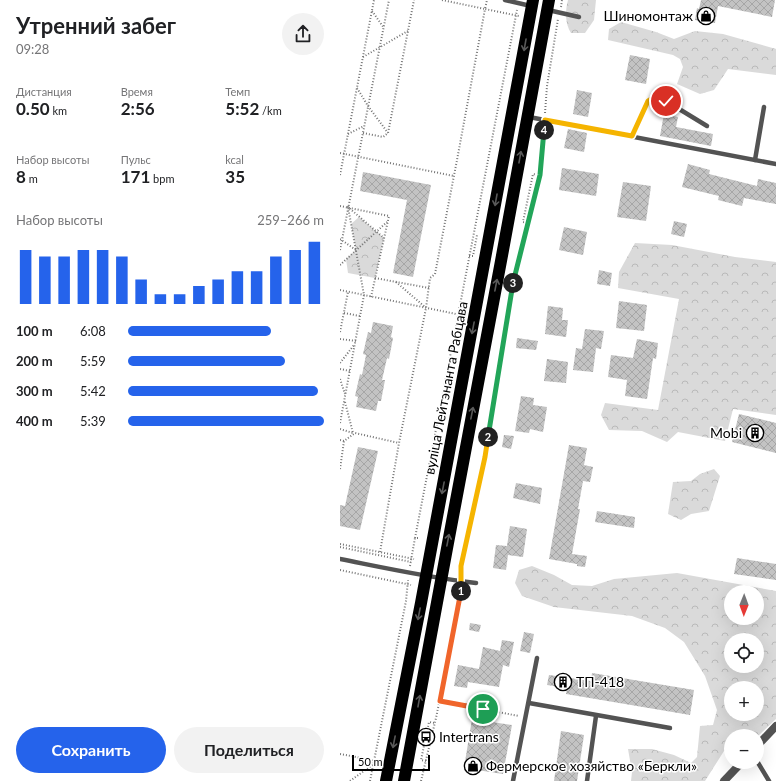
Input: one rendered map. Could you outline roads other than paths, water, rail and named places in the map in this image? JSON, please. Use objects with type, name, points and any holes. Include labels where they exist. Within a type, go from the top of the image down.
[{"type":"highway","name":"вуліца Лейтэнанта Рабцава","points":[[386,781],[426,576],[533,3]]},
{"type":"highway","points":[[404,781],[548,5]]},
{"type":"street","points":[[533,3],[548,5]]},
{"type":"street","points":[[764,739],[776,726]]},
{"type":"street","points":[[724,781],[735,769]]},
{"type":"lane","points":[[505,0],[518,3],[533,3]]},
{"type":"lane","points":[[548,5],[560,12],[579,16]]},
{"type":"lane","points":[[632,136],[648,101],[654,97],[666,101],[707,126]]},
{"type":"lane","points":[[755,160],[764,107]]},
{"type":"lane","points":[[527,117],[776,164]]},
{"type":"lane","points":[[340,559],[441,579],[476,583]]},
{"type":"lane","points":[[513,781],[537,658]]},
{"type":"lane","points":[[529,703],[670,728]]},
{"type":"lane","points":[[587,781],[596,716]]},
{"type":"lane","points":[[761,769],[768,781]]},
{"type":"place","name":"Шиномонтаж","points":[[706,16]]},
{"type":"place","name":"Mobi","points":[[755,433]]},
{"type":"place","name":"ТП-418","points":[[563,682]]},
{"type":"place","name":"Intertrans","points":[[426,737]]},
{"type":"place","name":"Фермерское хозяйство «Беркли»","points":[[473,766]]}]
